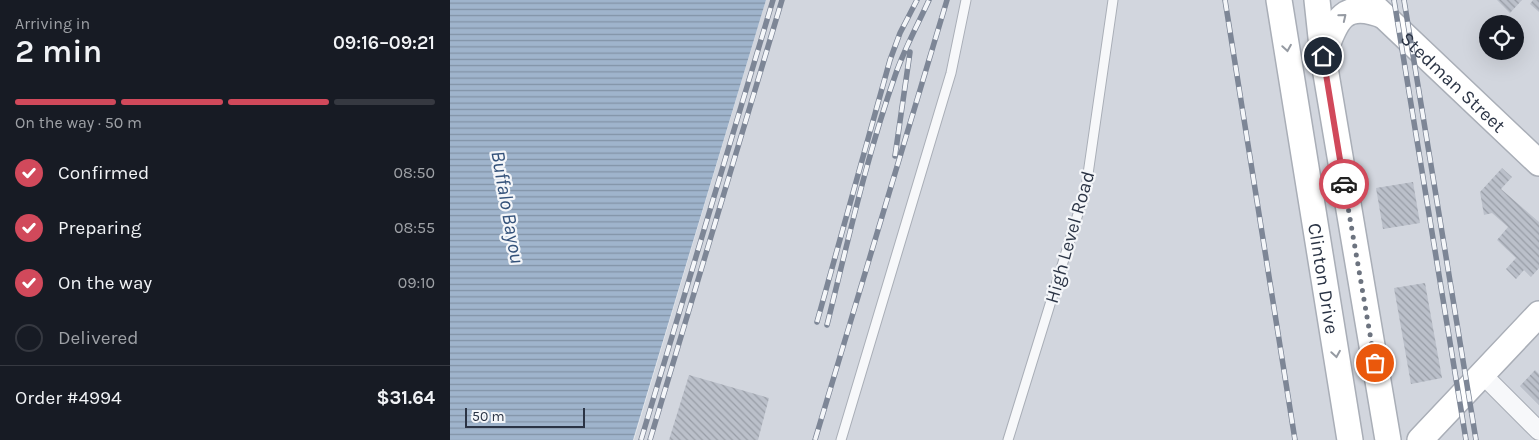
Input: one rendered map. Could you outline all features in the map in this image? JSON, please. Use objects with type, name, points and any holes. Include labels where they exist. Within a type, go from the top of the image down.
[{"type":"main road","name":"Clinton Drive","points":[[1279,0],[1350,440]]},
{"type":"main road","name":"Clinton Drive","points":[[1317,0],[1323,56],[1388,440]]},
{"type":"main road","points":[[1323,56],[1336,23],[1346,13],[1359,9],[1376,8]]},
{"type":"main road","name":"Stedman Street","points":[[1376,8],[1529,150],[1539,163]]},
{"type":"main road","points":[[1420,440],[1539,314]]},
{"type":"street","points":[[1482,374],[1539,431]]},
{"type":"lane","points":[[841,440],[951,73],[966,0]]},
{"type":"lane","name":"High Level Road","points":[[1008,440],[1086,188],[1113,0]]},
{"type":"shaded area","points":[[766,0],[1539,0],[1539,440],[634,440]]},
{"type":"water","name":"Buffalo Bayou","points":[[450,0],[766,0],[633,440],[450,440]]},
{"type":"building","points":[[1497,0],[1522,0],[1510,13]]},
{"type":"building","points":[[1533,0],[1539,0],[1539,12],[1530,4]]},
{"type":"building","points":[[1502,168],[1512,177],[1501,189],[1539,222],[1539,268],[1531,277],[1524,270],[1516,279],[1506,269],[1516,258],[1497,240],[1508,227],[1492,213],[1484,215],[1480,192]]},
{"type":"building","points":[[1413,182],[1420,223],[1383,229],[1376,188]]},
{"type":"building","points":[[1425,283],[1442,378],[1411,384],[1394,288]]},
{"type":"building","points":[[1535,370],[1539,374],[1539,405],[1520,386]]},
{"type":"building","points":[[689,375],[769,398],[758,440],[669,440]]},
{"type":"railway","points":[[641,440],[773,0]]},
{"type":"railway","points":[[650,440],[782,0]]},
{"type":"railway","points":[[817,322],[890,60],[900,33],[917,0]]},
{"type":"railway","points":[[827,325],[858,198],[876,135],[903,54],[929,0]]},
{"type":"railway","points":[[815,440],[947,0]]},
{"type":"railway","points":[[1225,0],[1295,440]]},
{"type":"railway","points":[[1394,0],[1466,440]]},
{"type":"railway","points":[[1404,0],[1476,440]]},
{"type":"railway","points":[[895,156],[910,52]]},
{"type":"way so far","points":[[1344,184],[1375,363]]},
{"type":"route","points":[[1323,56],[1344,184]]}]
